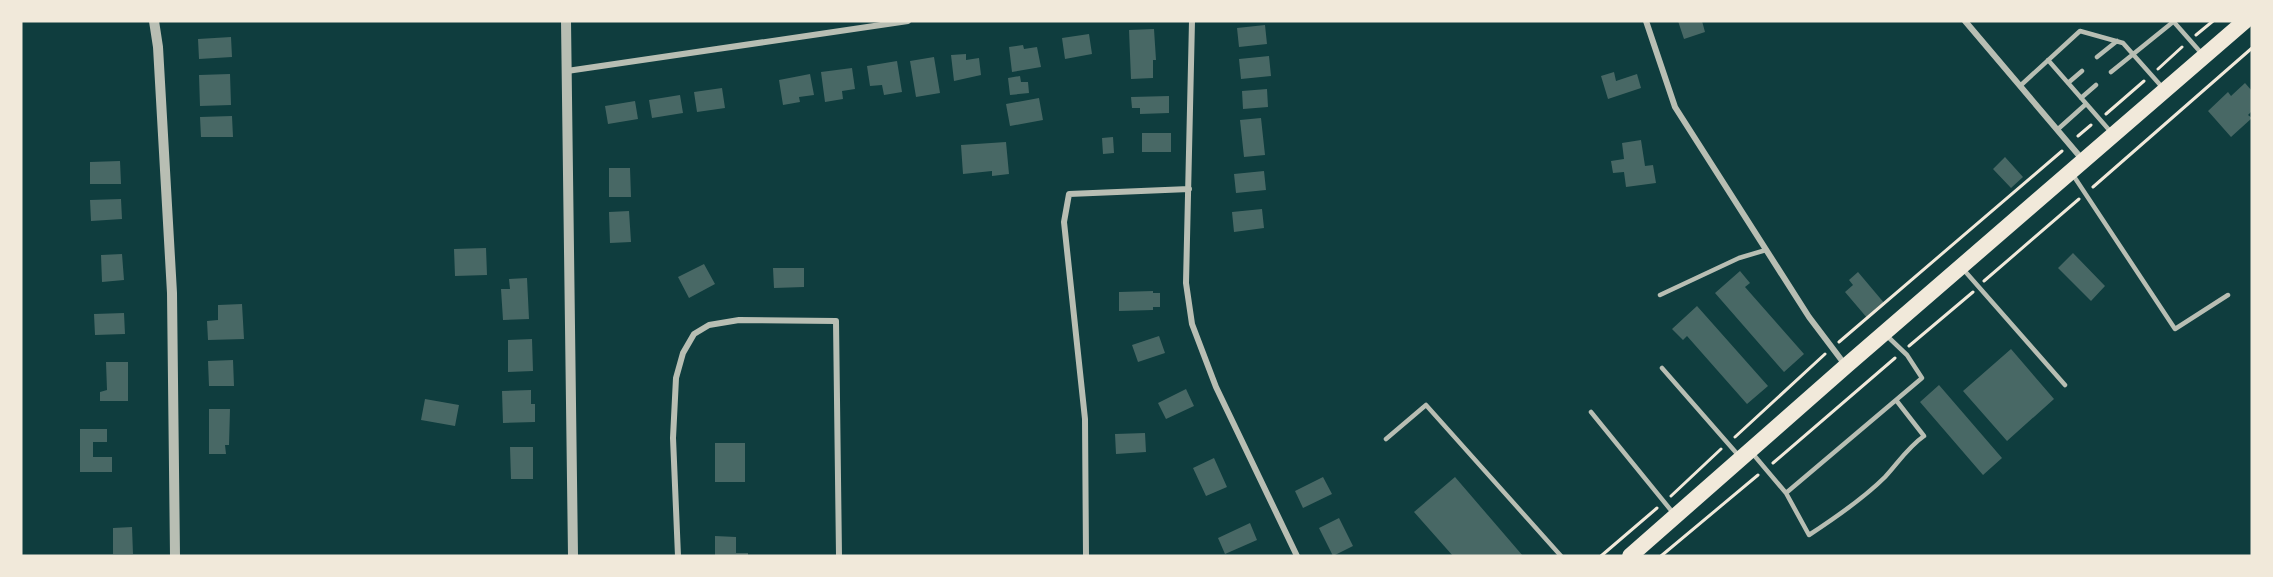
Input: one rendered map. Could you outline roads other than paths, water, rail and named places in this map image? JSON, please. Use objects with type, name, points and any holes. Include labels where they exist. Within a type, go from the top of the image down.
[{"type":"highway","points":[[1630,556],[2245,21]]},
{"type":"street","points":[[154,21],[158,46],[172,293],[175,556]]},
{"type":"street","points":[[566,21],[573,556]]},
{"type":"street","points":[[567,71],[908,21]]},
{"type":"street","points":[[1192,21],[1186,283],[1192,324],[1216,387],[1297,556]]},
{"type":"street","points":[[1646,21],[1675,106],[1809,317],[1846,366]]},
{"type":"street","points":[[1965,21],[2069,144],[2077,167]]},
{"type":"street","points":[[1086,556],[1085,419],[1064,222],[1068,194],[1189,189]]},
{"type":"street","points":[[678,556],[673,438],[676,378],[683,352],[694,334],[709,325],[739,320],[836,321],[839,556]]},
{"type":"lane","points":[[2111,72],[2173,21],[2205,57]]},
{"type":"lane","points":[[2020,86],[2080,31],[2123,43],[2166,91]]},
{"type":"lane","points":[[2097,57],[2117,41]]},
{"type":"lane","points":[[2048,60],[2114,136]]},
{"type":"lane","points":[[2068,83],[2082,71]]},
{"type":"lane","points":[[2081,98],[2096,85]]},
{"type":"lane","points":[[2057,130],[2086,104]]},
{"type":"lane","points":[[2077,167],[2085,194],[2175,329],[2228,295]]},
{"type":"lane","points":[[1660,295],[1739,258],[1766,250]]},
{"type":"lane","points":[[1962,267],[2065,385]]},
{"type":"lane","points":[[1786,493],[1922,378],[1903,351],[1884,334]]},
{"type":"lane","points":[[1662,368],[1728,443],[1766,470],[1786,493],[1809,535],[1833,519],[1883,478],[1913,444],[1924,436],[1896,400]]},
{"type":"lane","points":[[1386,439],[1426,405],[1561,556]]},
{"type":"lane","points":[[1591,412],[1676,516]]}]
